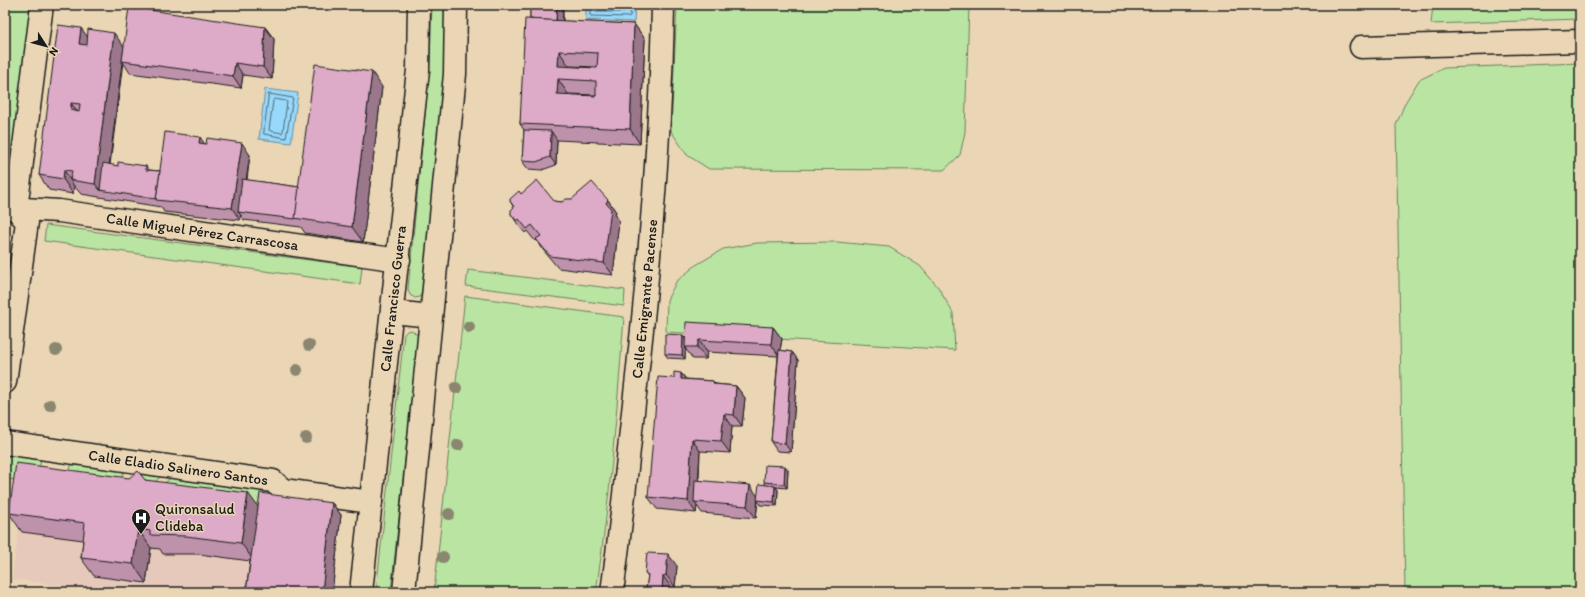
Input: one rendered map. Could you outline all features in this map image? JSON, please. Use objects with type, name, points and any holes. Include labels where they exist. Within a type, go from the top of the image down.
[{"type":"street","points":[[5,382],[27,222],[10,209],[42,5]]},
{"type":"street","name":"Calle Francisco Guerra","points":[[361,592],[399,260],[418,70],[419,5]]},
{"type":"street","points":[[404,592],[455,74],[456,5]]},
{"type":"street","name":"Calle Emigrante Pacense","points":[[612,592],[646,305],[655,190],[662,62],[663,5]]},
{"type":"street","points":[[1361,47],[1580,41]]},
{"type":"street","name":"Calle Miguel Pérez Carrascosa","points":[[10,209],[59,211],[399,260]]},
{"type":"street","points":[[393,312],[431,316]]},
{"type":"street","name":"Calle Eladio Salinero Santos","points":[[5,443],[273,480],[283,490],[371,502]]},
{"type":"shaded area","name":"Quironsalud Clideba","points":[[25,481],[156,490],[268,505],[256,592],[110,592],[12,579]]},
{"type":"green space","points":[[5,5],[33,5],[7,197],[5,197]]},
{"type":"green space","points":[[432,5],[446,5],[445,63],[423,290],[420,297],[415,298],[410,295],[408,289],[430,62]]},
{"type":"green space","points":[[677,5],[969,5],[965,132],[960,155],[944,170],[709,169],[687,155],[671,131]]},
{"type":"green space","points":[[1433,5],[1580,5],[1580,19],[1431,24]]},
{"type":"green space","points":[[1580,63],[1580,592],[1405,592],[1396,125],[1405,103],[1419,80],[1444,68]]},
{"type":"green space","points":[[46,225],[362,267],[360,284],[44,241]]},
{"type":"green space","points":[[837,242],[889,247],[920,266],[938,287],[953,313],[955,350],[666,332],[667,300],[676,282],[696,265],[723,249],[757,243]]},
{"type":"green space","points":[[468,270],[625,290],[624,306],[466,286]]},
{"type":"green space","points":[[465,296],[624,317],[609,489],[596,592],[434,592]]},
{"type":"green space","points":[[412,330],[418,336],[391,592],[376,592],[404,334],[407,331]]},
{"type":"green space","points":[[5,448],[42,453],[39,471],[19,480],[5,479]]},
{"type":"green space","points":[[72,457],[125,464],[122,481],[70,474]]},
{"type":"green space","points":[[141,466],[169,469],[147,489],[138,488]]},
{"type":"green space","points":[[178,472],[272,484],[268,505],[156,490]]},
{"type":"water","points":[[586,5],[635,5],[634,22],[586,20]]},
{"type":"water","points":[[265,89],[298,93],[291,143],[259,139]]},
{"type":"building","points":[[530,5],[557,5],[556,21],[530,19]]},
{"type":"building","points":[[129,7],[265,27],[263,67],[235,63],[233,76],[122,61]]},
{"type":"building","points":[[525,19],[634,24],[630,129],[520,124]],"holes":[[[559,51],[598,53],[597,68],[558,66]],[[558,79],[596,81],[596,96],[557,94]]]},
{"type":"building","points":[[58,25],[81,28],[79,44],[87,45],[88,29],[114,33],[95,184],[70,180],[72,171],[64,170],[63,179],[39,175]],"holes":[[[71,103],[80,104],[79,112],[71,110]]]},
{"type":"building","points":[[315,64],[372,72],[352,227],[294,218]]},
{"type":"building","points":[[524,130],[551,131],[550,157],[536,162],[522,161]]},
{"type":"building","points":[[165,132],[200,137],[199,143],[206,144],[207,138],[242,143],[232,208],[156,200]]},
{"type":"building","points":[[118,162],[146,166],[146,170],[160,171],[156,199],[100,190],[103,163],[118,166]]},
{"type":"building","points":[[242,179],[299,187],[295,219],[238,212]]},
{"type":"building","points":[[537,180],[554,201],[562,202],[566,199],[572,199],[592,182],[608,200],[606,203],[611,209],[604,263],[550,256],[536,239],[541,236],[532,225],[527,229],[519,219],[517,221],[511,214],[511,210],[514,207],[510,199],[519,191],[521,194]]},
{"type":"building","points":[[686,322],[773,327],[771,344],[699,340],[697,347],[685,347]]},
{"type":"building","points":[[665,334],[683,335],[682,355],[665,354]]},
{"type":"building","points":[[779,350],[792,352],[785,444],[771,442]]},
{"type":"building","points":[[674,372],[681,373],[681,379],[713,381],[714,384],[736,386],[734,415],[724,414],[721,441],[692,439],[688,501],[648,497],[658,377],[674,378]]},
{"type":"building","points":[[16,463],[129,478],[138,471],[145,480],[248,493],[241,543],[186,536],[150,535],[150,531],[138,529],[133,564],[81,558],[85,523],[9,513]]},
{"type":"building","points":[[765,465],[785,466],[784,484],[764,482]]},
{"type":"building","points":[[695,480],[750,485],[747,506],[694,502]]},
{"type":"building","points":[[759,484],[775,486],[774,502],[757,500]]},
{"type":"building","points":[[260,493],[332,503],[322,592],[246,592]]},
{"type":"building","points":[[647,553],[668,554],[666,575],[663,576],[662,590],[646,589],[648,575],[645,573]]},
{"type":"place","name":"Quironsalud Clideba","points":[[141,535]]}]
